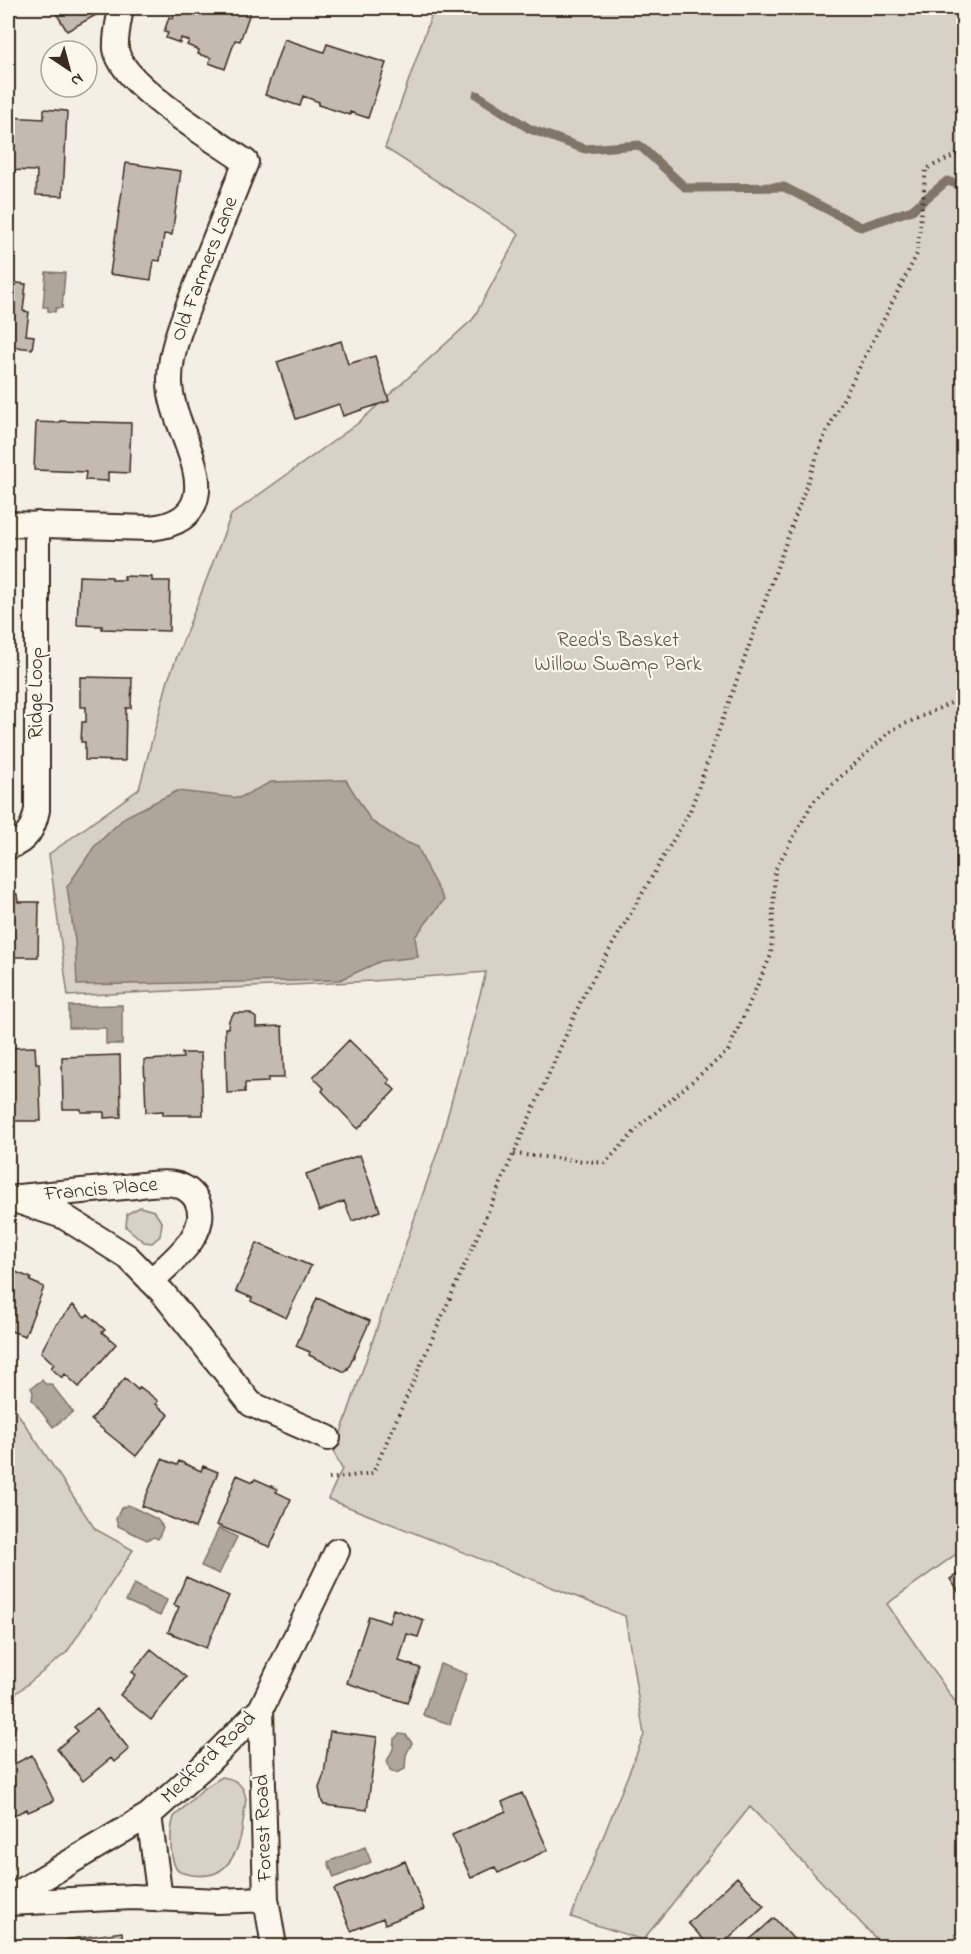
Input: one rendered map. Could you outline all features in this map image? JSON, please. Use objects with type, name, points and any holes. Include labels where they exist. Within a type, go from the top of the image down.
[{"type":"street","name":"Old Farmers Lane","points":[[8,524],[163,527],[184,517],[191,509],[197,492],[195,468],[175,409],[170,383],[172,359],[186,310],[246,162],[147,92],[132,77],[121,63],[116,48],[121,8]]},
{"type":"street","name":"Ridge Loop","points":[[8,847],[18,844],[26,837],[33,825],[37,810],[37,524]]},
{"type":"street","name":"Francis Place","points":[[8,1198],[147,1185],[173,1184],[186,1189],[194,1196],[200,1207],[200,1221],[194,1236],[183,1251],[151,1281]]},
{"type":"street","name":"Francis Place","points":[[8,1198],[63,1216],[128,1257],[151,1281],[251,1404],[328,1438]]},
{"type":"street","name":"Medford Road","points":[[8,1901],[149,1815],[207,1763],[261,1709],[337,1551]]},
{"type":"street","name":"Forest Road","points":[[261,1709],[266,1899],[274,1947]]},
{"type":"street","points":[[149,1815],[160,1899]]},
{"type":"street","name":"Medford Road","points":[[8,1901],[133,1897],[266,1899]]},
{"type":"path","points":[[329,1479],[373,1473],[584,994],[690,812],[823,439],[917,254],[926,169],[963,151]]},
{"type":"path","points":[[514,1154],[605,1163],[642,1124],[728,1051],[771,954],[774,870],[813,802],[892,730],[963,697]]},
{"type":"green space","name":"Reed's Basket Willow Swamp Park","points":[[434,8],[963,8],[963,1549],[887,1604],[963,1713],[963,1946],[883,1946],[750,1807],[643,1940],[571,1917],[644,1735],[625,1616],[328,1499],[342,1469],[334,1453],[440,1144],[486,972],[373,981],[68,996],[49,854],[139,789],[168,680],[231,515],[357,424],[473,319],[519,234],[385,148]]},
{"type":"green space","points":[[140,1207],[154,1211],[162,1223],[160,1236],[152,1243],[144,1242],[126,1227],[127,1214]]},
{"type":"green space","points":[[8,1399],[95,1529],[133,1550],[67,1652],[8,1700]]},
{"type":"green space","points":[[222,1777],[238,1784],[246,1799],[242,1830],[236,1852],[224,1868],[210,1875],[198,1876],[183,1873],[176,1868],[172,1857],[171,1835],[174,1817],[204,1788]]},
{"type":"shaded area","points":[[46,272],[65,273],[62,308],[56,308],[55,312],[48,311],[48,307],[43,307]]},
{"type":"shaded area","points":[[346,780],[371,821],[401,840],[418,847],[444,900],[415,937],[418,957],[381,961],[340,980],[77,985],[75,941],[67,887],[94,847],[125,817],[177,791],[239,798],[271,782]]},
{"type":"shaded area","points":[[122,1005],[122,1044],[106,1044],[106,1028],[69,1028],[69,1006]]},
{"type":"shaded area","points":[[42,1380],[45,1384],[51,1384],[73,1412],[53,1427],[32,1400],[31,1388]]},
{"type":"shaded area","points":[[128,1505],[157,1519],[163,1527],[158,1539],[154,1537],[147,1540],[118,1526],[116,1519],[121,1508]]},
{"type":"shaded area","points":[[219,1528],[237,1537],[219,1574],[201,1566]]},
{"type":"shaded area","points":[[134,1584],[167,1600],[160,1616],[126,1601]]},
{"type":"shaded area","points":[[440,1664],[467,1674],[450,1724],[423,1715]]},
{"type":"shaded area","points":[[8,1718],[16,1725],[13,1734],[15,1738],[8,1740]]},
{"type":"shaded area","points":[[399,1734],[406,1735],[412,1743],[406,1755],[405,1769],[396,1773],[390,1770],[387,1761],[393,1749],[394,1739]]},
{"type":"shaded area","points":[[365,1847],[371,1862],[334,1878],[328,1862]]},
{"type":"building","points":[[53,8],[92,8],[96,15],[67,31]]},
{"type":"building","points":[[167,8],[247,8],[245,11],[250,13],[240,41],[235,40],[225,69],[209,63],[211,58],[198,54],[199,50],[187,45],[189,41],[181,38],[180,43],[166,38],[168,33],[164,32],[169,17],[173,19],[175,13],[166,10]]},
{"type":"building","points":[[284,39],[324,52],[327,44],[386,63],[368,118],[318,105],[319,102],[303,96],[300,106],[265,95]]},
{"type":"building","points":[[44,109],[67,111],[63,196],[36,195],[37,171],[8,170],[8,117],[44,119]]},
{"type":"building","points":[[126,163],[181,171],[172,235],[164,234],[160,261],[154,260],[151,280],[110,274]]},
{"type":"building","points":[[8,282],[26,284],[23,311],[29,312],[26,335],[34,336],[32,349],[8,346]]},
{"type":"building","points":[[341,341],[348,364],[375,356],[389,401],[343,416],[339,404],[296,419],[277,362]]},
{"type":"building","points":[[60,421],[131,423],[129,473],[108,472],[108,481],[85,480],[86,472],[34,470],[36,422],[60,423]]},
{"type":"building","points":[[79,576],[112,577],[112,580],[125,580],[124,576],[152,577],[152,581],[170,581],[169,631],[102,629],[102,626],[77,625]]},
{"type":"building","points":[[80,677],[132,678],[131,708],[126,708],[125,761],[85,760],[85,742],[81,742],[82,722],[86,722],[86,707],[80,707]]},
{"type":"building","points":[[8,894],[17,894],[18,902],[39,902],[38,957],[8,957]]},
{"type":"building","points":[[234,1013],[249,1013],[256,1018],[256,1027],[282,1026],[284,1078],[268,1078],[268,1082],[245,1083],[245,1092],[227,1093],[225,1028],[228,1028],[229,1020]]},
{"type":"building","points":[[349,1040],[390,1080],[388,1083],[395,1090],[358,1129],[322,1091],[324,1088],[313,1077]]},
{"type":"building","points":[[35,1047],[36,1063],[39,1063],[41,1121],[8,1121],[8,1048]]},
{"type":"building","points":[[182,1053],[201,1053],[203,1115],[163,1115],[163,1111],[146,1112],[144,1060],[183,1058]]},
{"type":"building","points":[[120,1055],[121,1117],[104,1118],[104,1112],[63,1109],[62,1057]]},
{"type":"building","points":[[360,1155],[380,1211],[352,1221],[344,1201],[319,1211],[306,1174]]},
{"type":"building","points":[[257,1243],[311,1266],[286,1318],[236,1291]]},
{"type":"building","points":[[8,1269],[31,1278],[30,1281],[44,1287],[25,1336],[8,1330]]},
{"type":"building","points":[[317,1298],[370,1321],[345,1372],[309,1355],[310,1352],[296,1346]]},
{"type":"building","points":[[73,1305],[85,1317],[88,1314],[105,1330],[102,1332],[116,1344],[79,1387],[65,1374],[62,1378],[51,1368],[54,1364],[41,1352],[55,1326]]},
{"type":"building","points":[[125,1378],[138,1390],[140,1387],[158,1401],[156,1404],[169,1415],[136,1456],[91,1420]]},
{"type":"building","points":[[162,1459],[177,1465],[179,1461],[201,1471],[203,1466],[218,1472],[195,1528],[142,1506]]},
{"type":"building","points":[[237,1475],[253,1482],[255,1479],[278,1489],[276,1492],[291,1499],[270,1547],[217,1525]]},
{"type":"building","points":[[964,1570],[964,1597],[962,1597],[950,1579]]},
{"type":"building","points":[[186,1577],[229,1596],[206,1648],[168,1632],[179,1607],[174,1605]]},
{"type":"building","points":[[393,1609],[424,1620],[418,1637],[407,1634],[399,1661],[420,1668],[407,1703],[347,1683],[369,1616],[389,1623]]},
{"type":"building","points":[[151,1649],[186,1677],[151,1720],[120,1695],[136,1675],[132,1672]]},
{"type":"building","points":[[97,1709],[129,1749],[114,1762],[111,1758],[83,1781],[57,1749],[78,1731],[74,1727]]},
{"type":"building","points":[[330,1731],[377,1737],[367,1810],[324,1805],[322,1802],[319,1788],[324,1774]]},
{"type":"building","points":[[32,1755],[54,1801],[28,1812],[27,1809],[8,1818],[8,1767]]},
{"type":"building","points":[[522,1793],[548,1850],[498,1873],[495,1867],[471,1878],[452,1835],[506,1811],[502,1802]]},
{"type":"building","points":[[405,1861],[424,1909],[385,1924],[383,1918],[351,1931],[334,1889]]},
{"type":"building","points":[[737,1877],[764,1906],[721,1946],[710,1946],[688,1923]]},
{"type":"building","points":[[774,1918],[800,1946],[742,1946],[755,1935]]},
{"type":"building","points":[[122,1932],[123,1946],[66,1946],[65,1940]]},
{"type":"building","points":[[195,1940],[197,1946],[172,1946]]},
{"type":"waterway","points":[[477,95],[530,129],[585,149],[639,145],[686,188],[784,187],[861,227],[912,210],[947,181],[964,186]]}]
